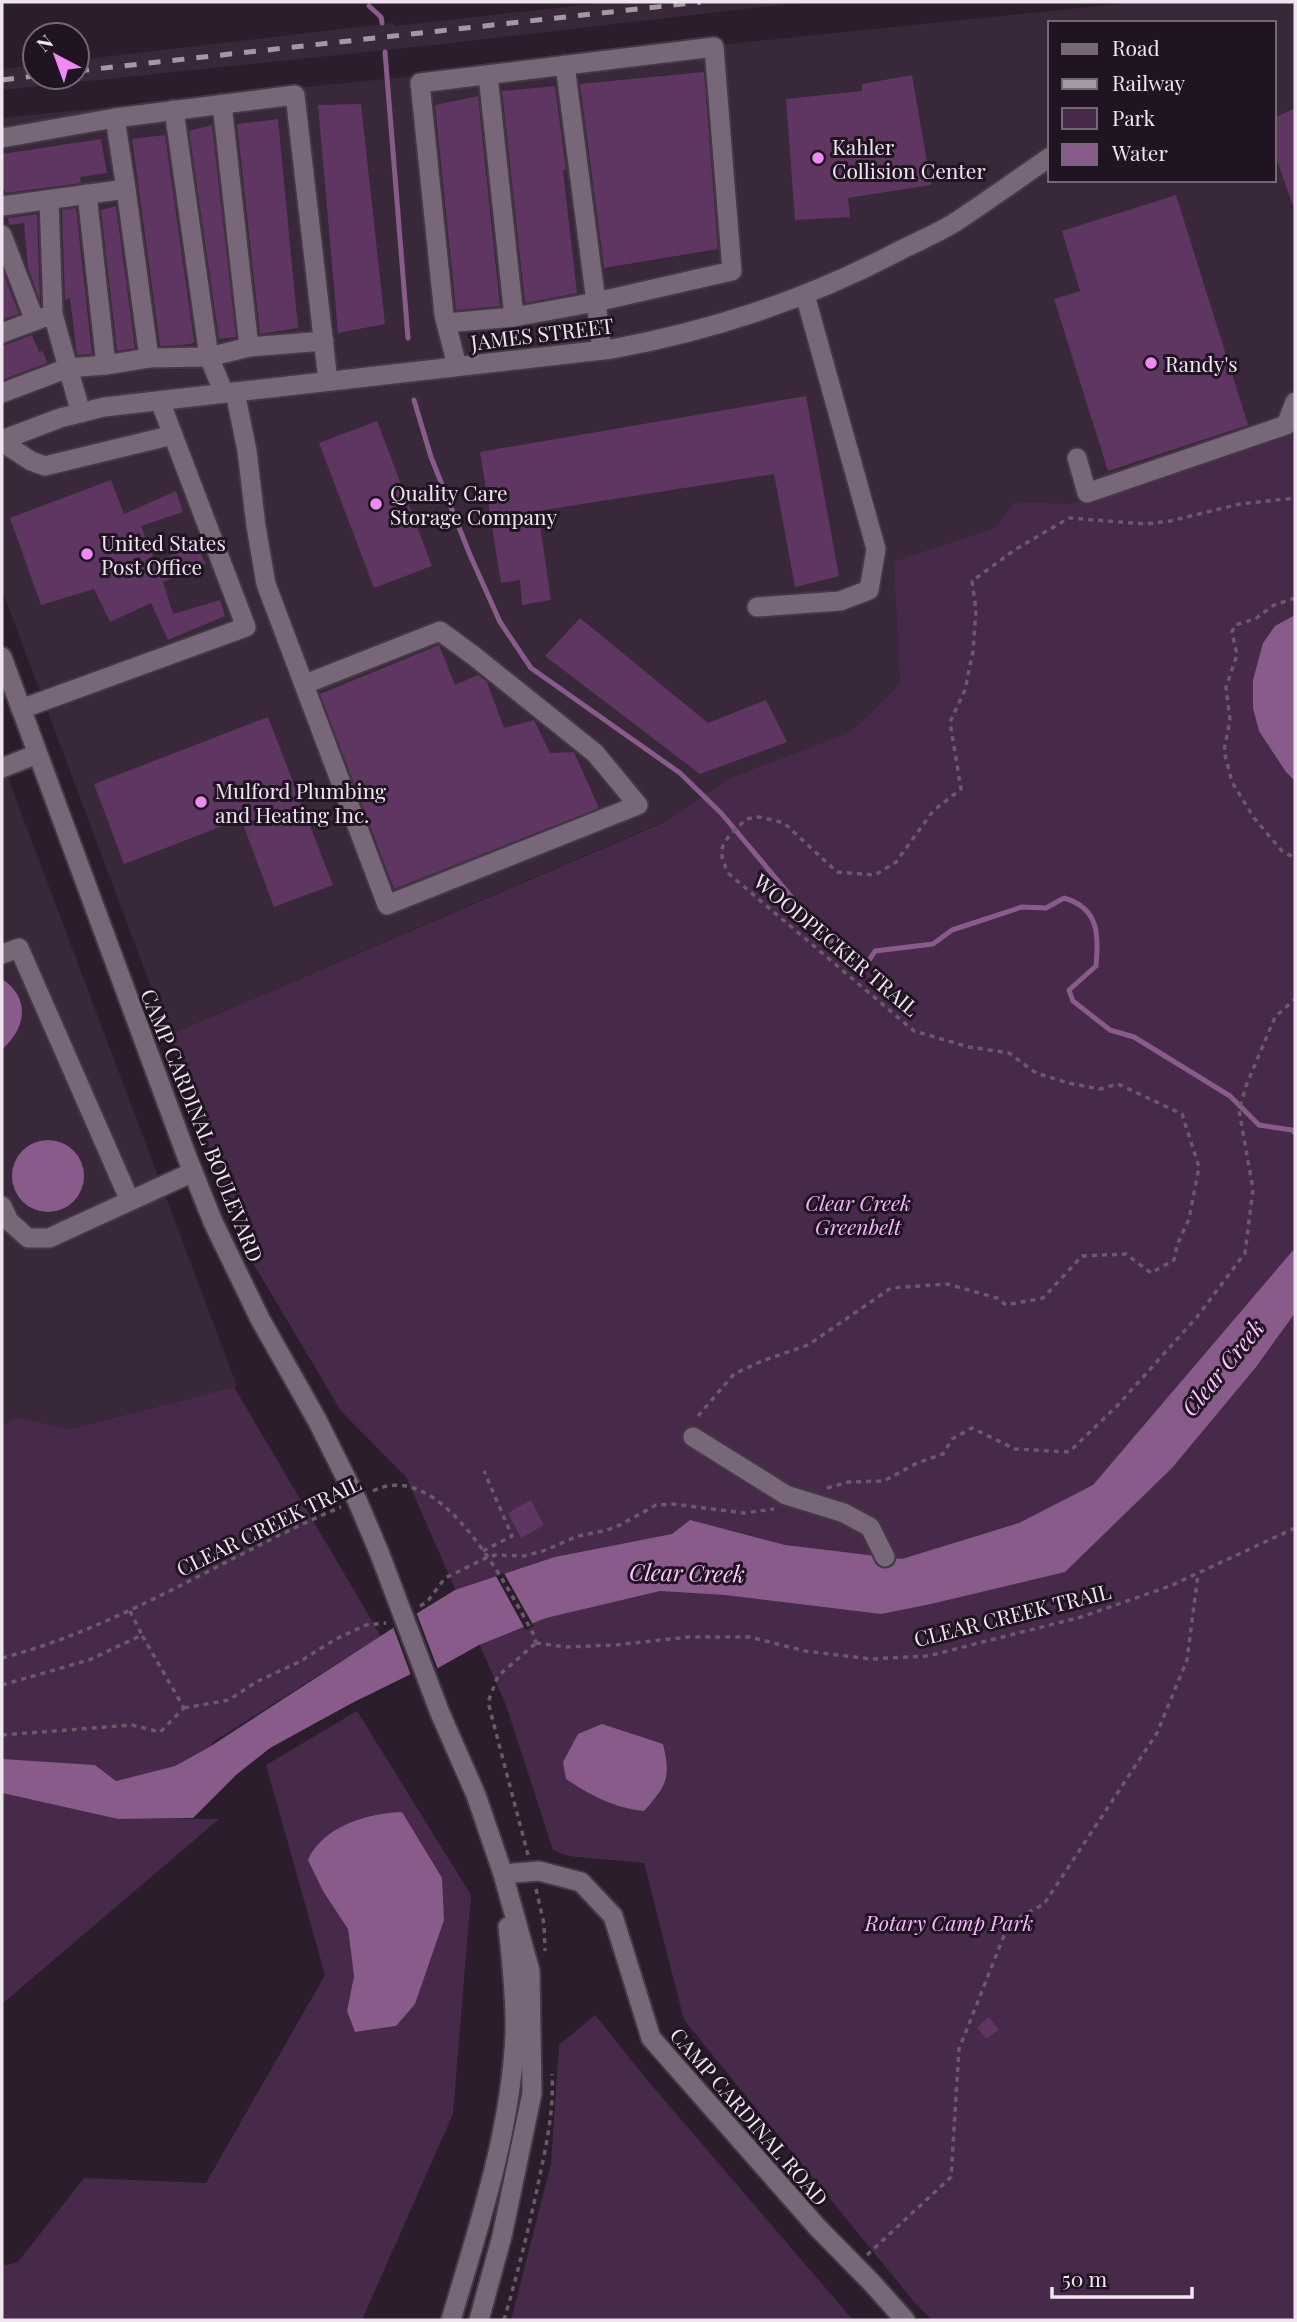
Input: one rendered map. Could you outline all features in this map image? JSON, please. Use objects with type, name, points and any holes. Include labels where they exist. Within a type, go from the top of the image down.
[{"type":"street","points":[[446,323],[514,317],[596,302],[732,271],[714,47],[421,83],[446,323],[457,366]]},
{"type":"street","points":[[565,65],[602,350]]},
{"type":"street","points":[[488,75],[514,317]]},
{"type":"street","points":[[2,138],[115,117],[295,95],[328,381]]},
{"type":"street","points":[[222,104],[248,347]]},
{"type":"street","points":[[174,110],[209,357],[230,393],[247,451],[266,584],[387,905],[638,804],[595,753],[440,631],[305,684]]},
{"type":"street","points":[[115,117],[149,358]]},
{"type":"street","name":"JAMES STREET","points":[[2,441],[60,418],[104,407],[602,350],[668,339],[722,324],[853,275],[952,224],[1048,158]]},
{"type":"street","points":[[2,206],[126,189]]},
{"type":"street","points":[[88,194],[106,365]]},
{"type":"street","points":[[44,317],[49,200]]},
{"type":"street","points":[[2,235],[68,368],[81,413]]},
{"type":"street","points":[[757,607],[840,601],[869,590],[876,549],[805,295]]},
{"type":"street","points":[[2,333],[44,317]]},
{"type":"street","points":[[2,393],[68,368],[149,358],[209,357],[248,347],[324,341]]},
{"type":"street","points":[[21,709],[246,627],[160,401]]},
{"type":"street","points":[[1077,458],[1087,493],[1286,425],[1295,402]]},
{"type":"street","points":[[2,441],[31,461],[45,466],[173,435]]},
{"type":"street","name":"CAMP CARDINAL BOULEVARD","points":[[2,657],[213,1223],[260,1319],[317,1420],[357,1500],[440,1713],[476,1794],[503,1874]]},
{"type":"street","points":[[2,768],[37,754]]},
{"type":"street","points":[[2,954],[19,948],[130,1201]]},
{"type":"street","points":[[2,1206],[9,1221],[28,1238],[49,1238],[193,1172]]},
{"type":"street","points":[[694,1437],[786,1495],[844,1513],[870,1527],[885,1557]]},
{"type":"street","name":"CAMP CARDINAL ROAD","points":[[503,1874],[539,1871],[581,1882],[605,1908],[612,1916],[651,2038],[818,2228],[905,2320]]},
{"type":"street","points":[[451,2320],[480,2221],[506,2114],[515,2034],[503,1874]]},
{"type":"street","points":[[479,2320],[502,2236],[532,2093],[530,1971],[503,1874]]},
{"type":"path","name":"WOODPECKER TRAIL","points":[[698,1416],[734,1374],[808,1345],[891,1288],[947,1284],[997,1298],[1006,1305],[1043,1298],[1082,1256],[1126,1254],[1151,1273],[1174,1260],[1177,1245],[1189,1219],[1199,1167],[1182,1114],[1118,1084],[1100,1089],[1068,1083],[1036,1073],[1009,1053],[969,1047],[914,1031],[729,874],[721,859],[725,841],[746,819],[759,817],[783,823],[837,872],[875,875],[896,862],[933,810],[961,789],[950,722],[965,690],[973,651],[976,610],[972,581],[1016,549],[1069,518],[1145,524],[1170,522],[1240,504],[1295,498]]},
{"type":"path","points":[[1295,598],[1274,605],[1255,619],[1235,625],[1232,632],[1237,655],[1226,687],[1230,720],[1224,751],[1232,782],[1254,818],[1282,851],[1295,858]]},
{"type":"path","points":[[818,1490],[848,1482],[884,1481],[917,1463],[943,1454],[952,1439],[972,1428],[1015,1449],[1069,1452],[1117,1406],[1197,1317],[1245,1252],[1253,1189],[1239,1110],[1246,1086],[1275,1017],[1295,999]]},
{"type":"path","points":[[483,1551],[512,1536],[484,1471]]},
{"type":"path","name":"CLEAR CREEK TRAIL","points":[[2,1658],[41,1648],[130,1611],[302,1523],[381,1488],[399,1485],[423,1493],[449,1510],[472,1533],[500,1574],[536,1643],[566,1647],[689,1637],[750,1637],[805,1651],[871,1659],[928,1656],[1081,1617],[1170,1586],[1295,1528]]},
{"type":"path","points":[[415,1609],[427,1602],[445,1578],[488,1557],[524,1556],[543,1551],[578,1536],[620,1525],[656,1505],[673,1504],[744,1513],[778,1508],[786,1495]]},
{"type":"path","points":[[855,2266],[951,2177],[959,2049],[1009,1923],[1044,1904],[1157,1733],[1186,1660],[1198,1574]]},
{"type":"path","points":[[130,1611],[184,1708]]},
{"type":"path","points":[[2,1735],[132,1725],[160,1732],[184,1708],[229,1700],[256,1682],[299,1662],[336,1639],[366,1625],[393,1623]]},
{"type":"path","points":[[2,1685],[89,1660],[142,1635]]},
{"type":"path","points":[[495,1681],[536,1643]]},
{"type":"shaded area","points":[[610,2],[806,2],[91,81],[91,58],[394,23],[394,26]]},
{"type":"shaded area","points":[[1138,2],[1295,2],[1295,431],[894,561],[938,703],[169,1035],[2,590],[2,118]]},
{"type":"shaded area","points":[[21,67],[21,88],[2,90],[2,69]]},
{"type":"shaded area","points":[[2,762],[237,1386],[2,1446]]},
{"type":"green space","name":"Clear Creek Greenbelt","points":[[1295,431],[1295,2320],[932,2320],[915,2303],[684,2020],[644,1863],[568,1856],[553,1850],[506,1705],[406,1477],[341,1411],[253,1263],[193,1108],[169,1035],[664,822],[731,778],[851,732],[900,684],[894,561],[995,528],[1015,502],[1070,504]]},
{"type":"green space","points":[[234,1387],[381,1636],[213,1742],[211,1746],[175,1766],[116,1781],[95,1765],[2,1760],[2,1424],[20,1418],[69,1429]]},
{"type":"green space","points":[[357,1711],[471,1895],[453,2114],[362,2320],[2,2320],[2,2266],[18,2262],[84,2178],[206,2183],[325,1975],[266,1765]],"holes":[[[348,1929],[396,2026],[355,2032],[347,2011],[354,1976]]]},
{"type":"green space","points":[[2,1793],[118,1819],[219,1819],[2,2004]]},
{"type":"green space","points":[[595,2015],[648,2081],[853,2320],[511,2320],[551,2164],[559,2045]]},
{"type":"water","points":[[1295,615],[1295,781],[1259,731],[1253,708],[1253,680],[1263,643],[1275,626]]},
{"type":"water","points":[[2,979],[18,995],[22,1014],[16,1032],[2,1049]]},
{"type":"water","points":[[55,1140],[74,1150],[82,1162],[82,1190],[74,1202],[62,1210],[41,1212],[22,1202],[14,1190],[12,1169],[22,1150],[34,1142]]},
{"type":"water","name":"Clear Creek","points":[[1295,1248],[1295,1313],[1256,1367],[1172,1468],[1065,1572],[881,1614],[725,1595],[660,1591],[546,1618],[479,1645],[438,1668],[411,1674],[270,1748],[236,1775],[193,1818],[118,1819],[2,1793],[2,1759],[95,1765],[116,1781],[175,1766],[211,1746],[455,1590],[555,1557],[672,1534],[690,1520],[785,1545],[902,1559],[1019,1523],[1093,1485]]},
{"type":"water","points":[[602,1724],[663,1744],[667,1773],[658,1794],[644,1811],[603,1800],[566,1779],[563,1762],[578,1734]]},
{"type":"water","points":[[402,1812],[442,1878],[444,1920],[415,2004],[396,2026],[355,2032],[347,2011],[354,1976],[348,1929],[323,1891],[308,1860],[324,1838],[335,1830],[375,1815]]},
{"type":"pier","points":[[504,1573],[534,1626],[526,1630],[496,1576]]},
{"type":"pier","points":[[415,1609],[439,1672],[412,1678],[392,1624]]},
{"type":"building","points":[[704,72],[718,249],[604,268],[580,84]]},
{"type":"building","points":[[912,75],[931,185],[848,198],[850,217],[795,220],[786,99],[862,91],[862,84]]},
{"type":"building","points":[[555,86],[577,293],[525,303],[502,91]]},
{"type":"building","points":[[478,96],[500,306],[456,310],[435,105]]},
{"type":"building","points":[[361,104],[385,324],[338,333],[318,105]]},
{"type":"building","points":[[1295,108],[1293,206],[1276,158],[1276,117]]},
{"type":"building","points":[[278,119],[298,328],[260,334],[237,124]]},
{"type":"building","points":[[212,125],[236,337],[219,339],[189,131]]},
{"type":"building","points":[[165,135],[194,343],[160,346],[132,139]]},
{"type":"building","points":[[101,139],[107,173],[80,177],[81,183],[5,193],[5,189],[2,190],[2,154]]},
{"type":"building","name":"Randy's","points":[[1176,195],[1248,425],[1108,471],[1054,299],[1080,291],[1062,231]]},
{"type":"building","points":[[116,206],[135,348],[117,351],[101,210]]},
{"type":"building","points":[[76,208],[92,354],[77,355],[70,298],[65,300],[62,210]]},
{"type":"building","points":[[37,214],[40,301],[28,268],[24,223],[9,225],[8,218]]},
{"type":"building","points":[[2,269],[19,314],[4,319],[2,315]]},
{"type":"building","points":[[32,335],[39,352],[43,351],[47,363],[2,380],[2,346]]},
{"type":"building","points":[[806,396],[839,576],[795,587],[774,474],[538,511],[551,600],[522,605],[520,580],[501,583],[480,452]]},
{"type":"building","name":"Quality Care Storage Company","points":[[377,421],[432,566],[374,588],[319,443]]},
{"type":"building","name":"United States Post Office","points":[[111,480],[124,514],[176,491],[183,512],[141,526],[155,561],[197,546],[206,564],[163,582],[173,614],[220,600],[225,616],[168,640],[151,603],[110,622],[94,589],[41,605],[10,518]]},
{"type":"building","points":[[580,618],[708,723],[766,700],[787,742],[700,774],[545,656]]},
{"type":"building","points":[[439,645],[455,685],[478,675],[487,682],[504,728],[534,720],[550,753],[574,752],[599,808],[394,889],[320,694]]},
{"type":"building","name":"Mulford Plumbing and Heating Inc.","points":[[268,717],[333,885],[274,907],[241,819],[124,864],[94,784]]},
{"type":"building","points":[[531,1500],[544,1525],[521,1538],[508,1513]]},
{"type":"building","points":[[989,2017],[999,2030],[986,2039],[977,2027]]},
{"type":"waterway","points":[[369,6],[381,17],[382,23]]},
{"type":"waterway","points":[[385,52],[408,338]]},
{"type":"waterway","points":[[414,400],[431,457],[470,555],[500,622],[531,668],[680,773],[721,813],[810,919],[853,963],[868,962],[875,951],[933,944],[952,930],[1022,907],[1046,908],[1064,898],[1084,908],[1090,916],[1097,944],[1096,966],[1069,990],[1073,1001],[1110,1030],[1134,1037],[1230,1096],[1259,1125],[1292,1130],[1295,1133]]},
{"type":"railway","points":[[91,69],[701,2]]},
{"type":"railway","points":[[2,80],[21,78]]},
{"type":"place","name":"Kahler Collision Center","points":[[818,158]]},
{"type":"place","name":"Randy's","points":[[1151,363]]},
{"type":"place","name":"Quality Care Storage Company","points":[[376,504]]},
{"type":"place","name":"United States Post Office","points":[[87,554]]},
{"type":"place","name":"Mulford Plumbing and Heating Inc.","points":[[201,802]]},
{"type":"park label","name":"Rotary Camp Park","points":[[949,1922]]}]
